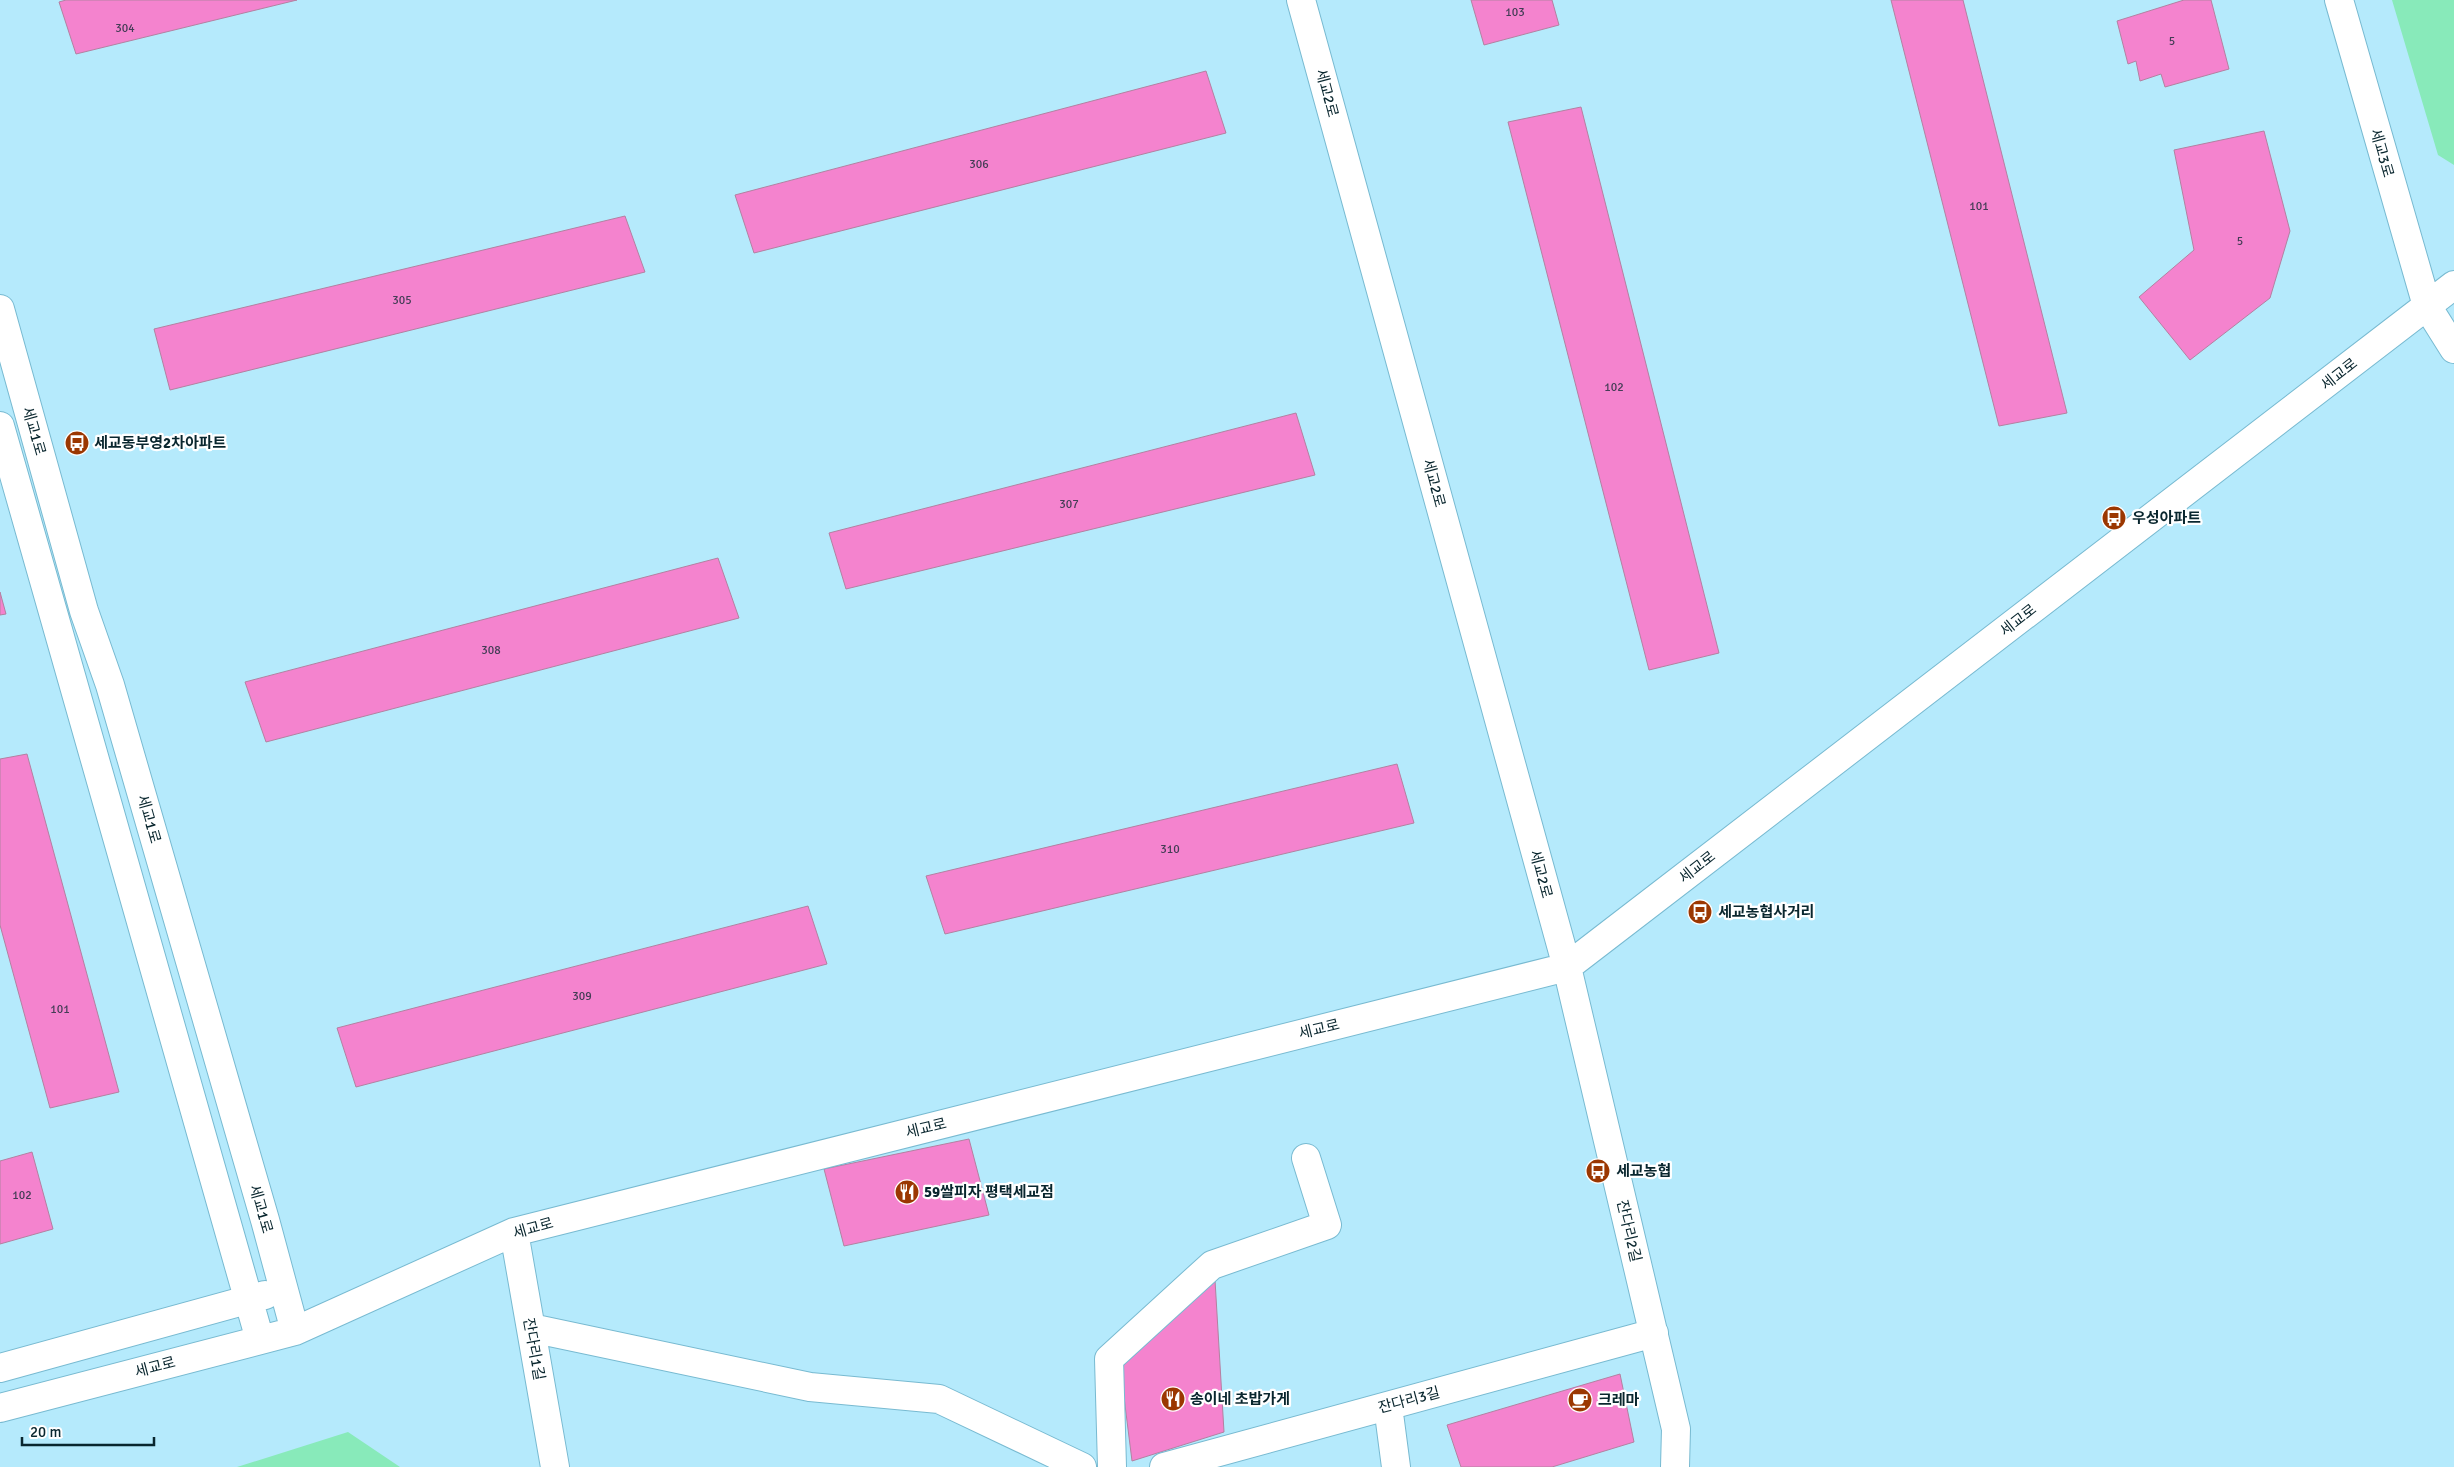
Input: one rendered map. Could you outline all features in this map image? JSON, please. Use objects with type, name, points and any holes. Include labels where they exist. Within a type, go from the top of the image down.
[{"type":"street","name":"세교2로","points":[[1301,0],[1567,967]]},
{"type":"street","name":"세교3로","points":[[2338,0],[2428,306],[2454,349]]},
{"type":"street","name":"세교로","points":[[0,1408],[295,1331],[514,1232],[1567,967],[2454,285]]},
{"type":"street","name":"세교1로","points":[[0,309],[84,611],[110,685],[295,1331]]},
{"type":"street","name":"세교1로","points":[[0,426],[260,1340]]},
{"type":"street","name":"잔다리2길","points":[[1567,967],[1676,1429],[1675,1467]]},
{"type":"street","points":[[1112,1467],[1109,1359],[1212,1265],[1327,1226],[1306,1158]]},
{"type":"street","name":"잔다리1길","points":[[514,1232],[554,1467]]},
{"type":"street","points":[[0,1368],[248,1298],[284,1291]]},
{"type":"street","points":[[531,1328],[810,1387],[939,1399],[1082,1467]]},
{"type":"street","name":"잔다리3길","points":[[1164,1467],[1654,1333]]},
{"type":"street","points":[[1388,1406],[1396,1467]]},
{"type":"green space","points":[[2392,0],[2454,0],[2454,165],[2438,155]]},
{"type":"green space","points":[[348,1432],[400,1467],[237,1467]]},
{"type":"building","points":[[66,0],[297,0],[76,54],[59,2]]},
{"type":"building","points":[[1471,0],[1552,0],[1559,25],[1484,45]]},
{"type":"building","points":[[1891,0],[1963,0],[2067,413],[1999,426]]},
{"type":"building","points":[[2184,0],[2211,0],[2229,69],[2165,87],[2161,74],[2140,81],[2136,61],[2128,64],[2117,21]]},
{"type":"building","points":[[1206,71],[1226,133],[754,253],[735,195]]},
{"type":"building","points":[[1581,107],[1719,653],[1649,670],[1508,122]]},
{"type":"building","points":[[2264,131],[2290,231],[2270,298],[2190,360],[2139,297],[2194,250],[2174,150]]},
{"type":"building","points":[[625,216],[645,272],[170,390],[154,329]]},
{"type":"building","points":[[1296,413],[1315,475],[846,589],[829,533]]},
{"type":"building","points":[[718,558],[739,618],[266,742],[245,682]]},
{"type":"building","points":[[0,592],[6,614],[0,615]]},
{"type":"building","points":[[27,754],[119,1092],[50,1108],[0,925],[0,759]]},
{"type":"building","points":[[1397,764],[1414,823],[945,934],[926,876]]},
{"type":"building","points":[[808,906],[827,964],[356,1087],[337,1028]]},
{"type":"building","name":"59쌀피자 평택세교점","points":[[969,1139],[989,1215],[844,1246],[824,1169]]},
{"type":"building","points":[[32,1152],[53,1229],[0,1244],[0,1161]]},
{"type":"building","name":"송이네 초밥가게","points":[[1215,1280],[1224,1432],[1132,1461],[1120,1365]]},
{"type":"building","name":"크레마","points":[[1620,1374],[1634,1442],[1552,1467],[1461,1467],[1447,1425]]},
{"type":"place","name":"세교동부영2차아파트","points":[[77,443]]},
{"type":"place","name":"우성아파트","points":[[2114,518]]},
{"type":"place","name":"세교농협사거리","points":[[1700,912]]},
{"type":"place","name":"세교농협","points":[[1598,1171]]},
{"type":"place","name":"59쌀피자 평택세교점","points":[[907,1192]]},
{"type":"place","name":"송이네 초밥가게","points":[[1173,1399]]},
{"type":"place","name":"크레마","points":[[1580,1400]]}]
